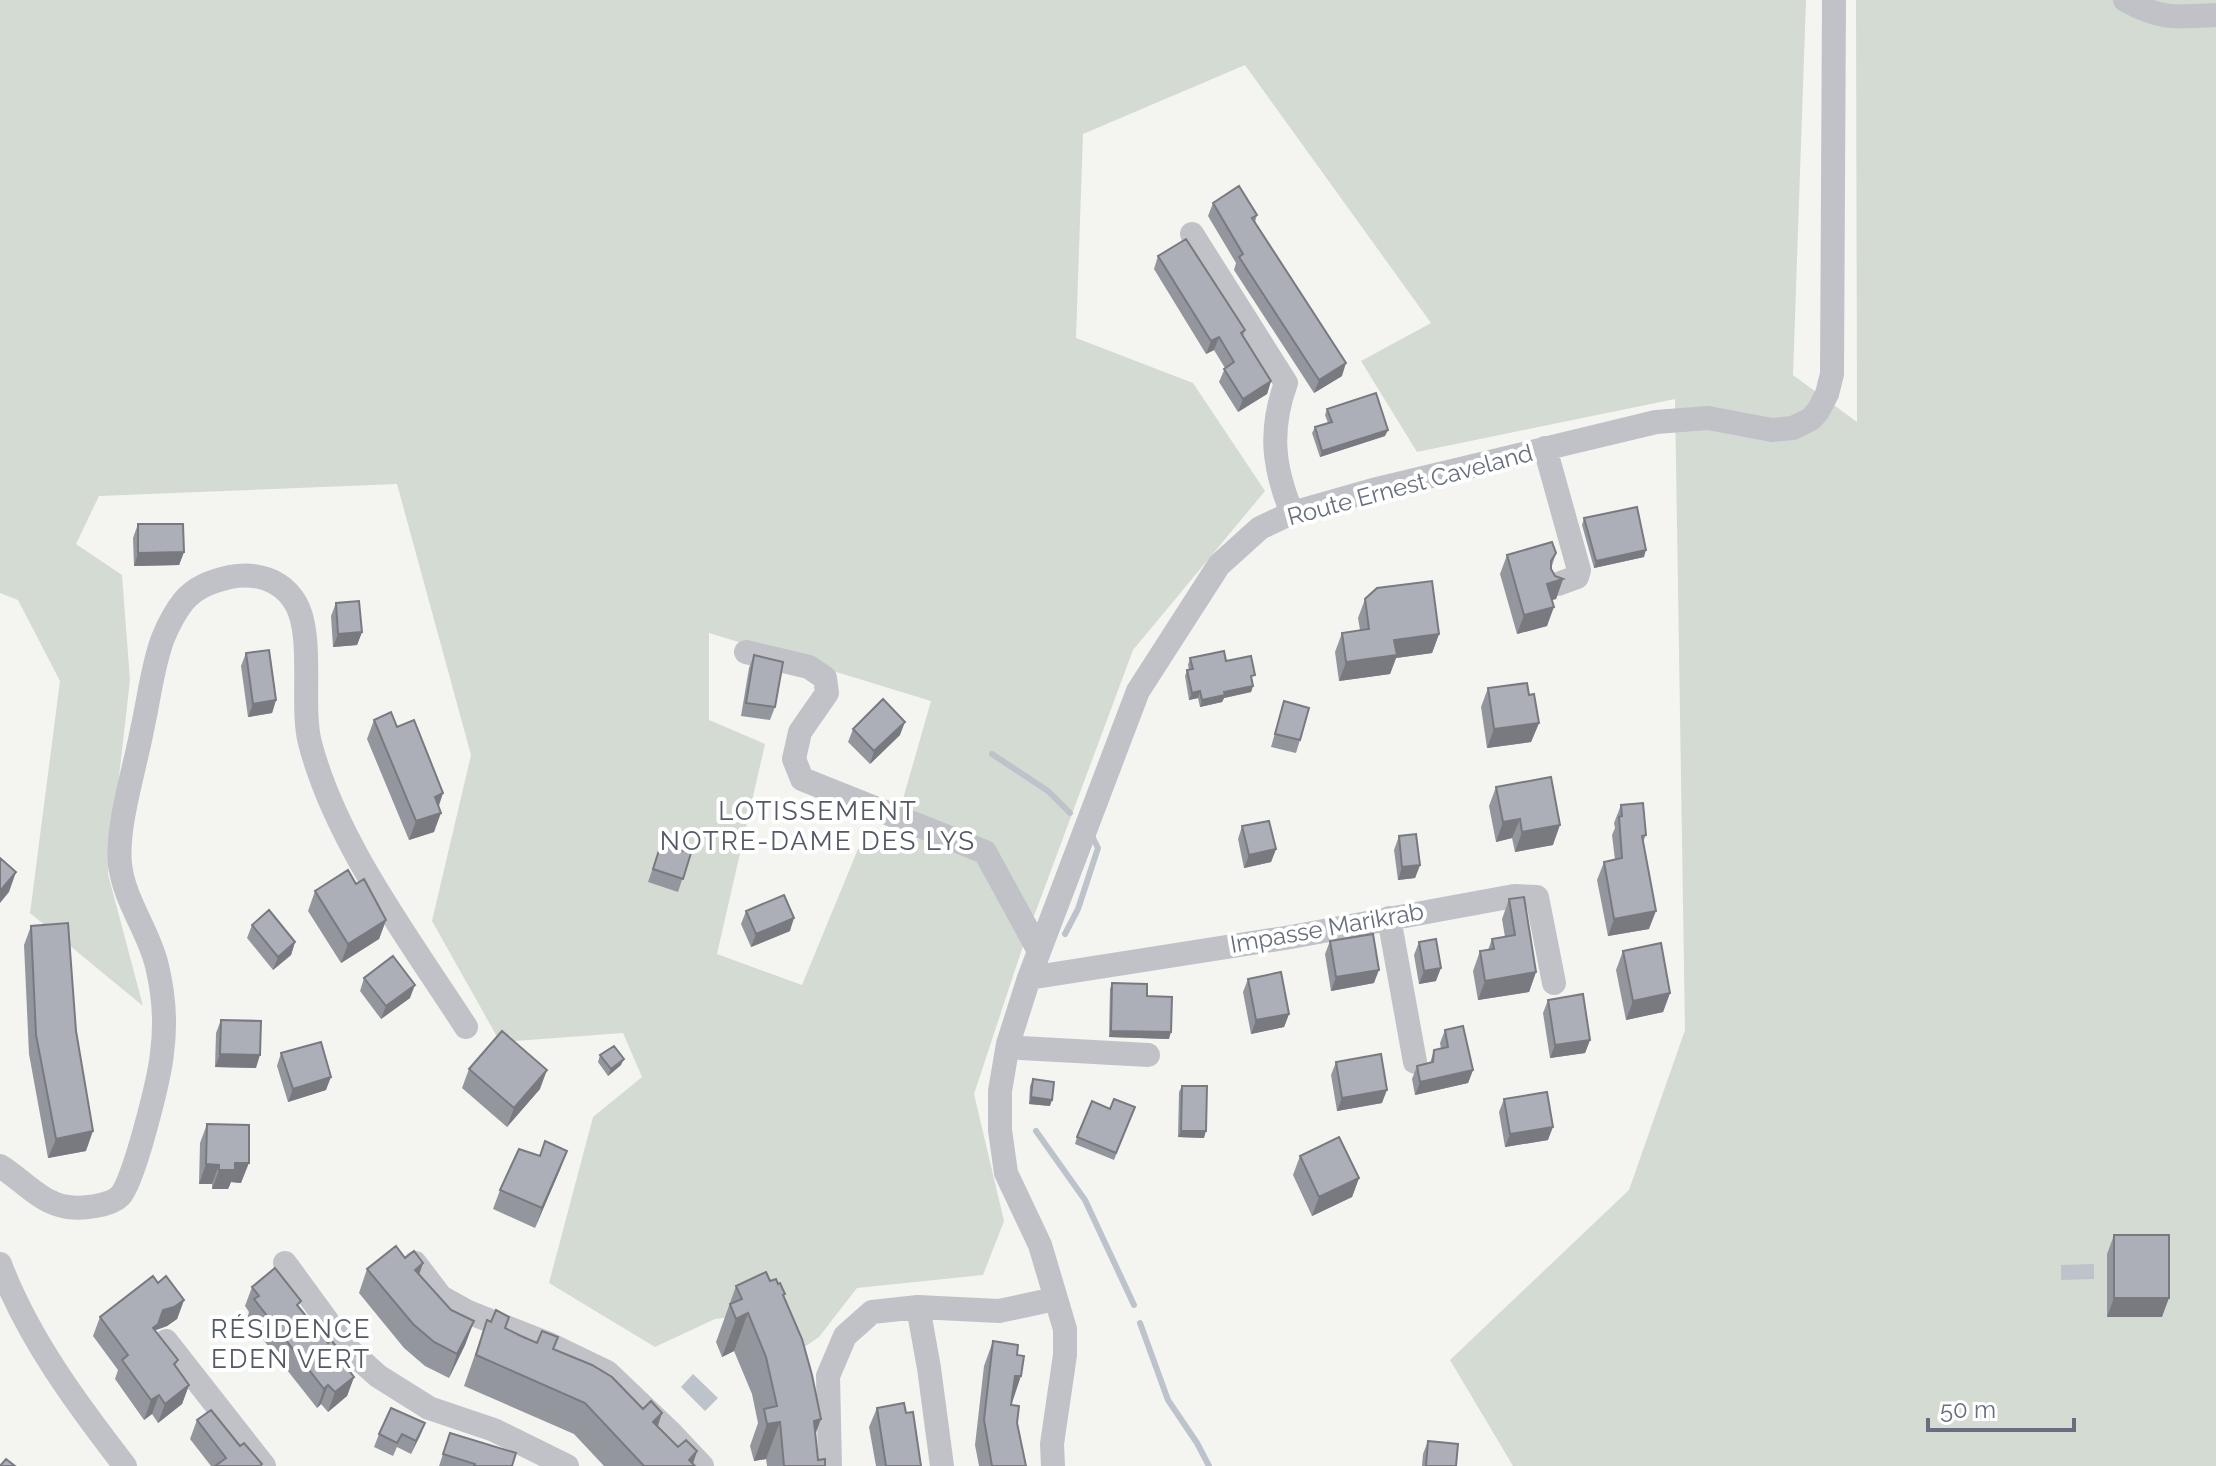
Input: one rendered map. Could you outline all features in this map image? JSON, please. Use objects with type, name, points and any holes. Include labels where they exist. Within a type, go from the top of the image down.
[{"type":"street","name":"Route Ernest Caveland","points":[[1053,1466],[1052,1444],[1065,1355],[1065,1329],[1040,1245],[1006,1173],[1000,1130],[1000,1091],[1008,1044],[1029,978],[1138,691],[1219,565],[1260,528],[1292,513],[1373,490],[1656,422],[1708,418],[1782,430],[1801,424],[1818,411],[1827,394],[1832,374],[1834,0]]},
{"type":"street","points":[[2125,0],[2146,12],[2168,18],[2216,15]]},
{"type":"street","points":[[1192,234],[1286,383],[1276,411],[1275,458],[1292,513]]},
{"type":"street","points":[[1545,448],[1579,570],[1577,577],[1558,584]]},
{"type":"street","points":[[0,1166],[44,1201],[71,1208],[100,1205],[120,1197],[134,1170],[162,1056],[164,1010],[157,963],[128,895],[120,863],[123,822],[163,638],[183,602],[213,581],[237,576],[265,578],[277,584],[296,603],[303,630],[309,739],[322,782],[348,839],[466,1027]]},
{"type":"street","points":[[746,652],[809,667],[825,678],[827,693],[800,732],[794,759],[802,779],[985,852],[1039,951]]},
{"type":"street","name":"Impasse Marikrab","points":[[1029,978],[1291,937],[1514,896],[1537,897],[1554,983]]},
{"type":"street","points":[[1389,918],[1415,1062]]},
{"type":"street","points":[[1008,1044],[1021,1048],[1148,1055]]},
{"type":"street","points":[[285,1263],[347,1348],[378,1376],[429,1408],[494,1430],[567,1466]]},
{"type":"street","points":[[415,1263],[441,1297],[468,1312],[549,1344],[607,1372],[702,1466]]},
{"type":"street","points":[[0,1264],[5,1292],[118,1463]]},
{"type":"street","points":[[830,1466],[828,1376],[845,1336],[872,1312],[918,1307],[999,1311],[1055,1299]]},
{"type":"street","points":[[918,1307],[942,1466]]},
{"type":"street","points":[[166,1341],[264,1466]]},
{"type":"shaded area","points":[[0,0],[1806,0],[1793,375],[1857,422],[1856,0],[2216,0],[2216,1466],[1513,1466],[1450,1360],[1629,1190],[1685,1030],[1675,399],[1417,452],[1361,361],[1431,323],[1245,65],[1083,134],[1076,338],[1193,383],[1265,491],[1133,650],[1024,943],[974,1094],[1004,1221],[983,1275],[857,1288],[819,1337],[790,1357],[773,1311],[715,1319],[655,1347],[549,1283],[593,1117],[642,1077],[623,1033],[500,1042],[432,921],[471,755],[397,484],[99,496],[76,544],[122,575],[130,680],[108,874],[143,1006],[30,913],[60,681],[18,600],[0,593]],"holes":[[[709,633],[931,701],[901,806],[946,835],[858,849],[802,985],[717,954],[765,744],[709,720]]]},
{"type":"shaded area","points":[[2094,1264],[2094,1279],[2061,1280],[2061,1265]]},
{"type":"shaded area","points":[[693,1374],[718,1398],[705,1411],[681,1387]]},
{"type":"building","points":[[1239,186],[1257,215],[1252,218],[1346,363],[1319,380],[1239,257],[1243,254],[1213,203]]},
{"type":"building","points":[[1186,239],[1245,330],[1241,333],[1271,381],[1243,399],[1224,369],[1234,362],[1219,337],[1211,341],[1158,256]]},
{"type":"building","points":[[1376,393],[1388,430],[1322,451],[1315,427],[1332,422],[1327,409]]},
{"type":"building","points":[[1637,507],[1646,550],[1596,561],[1584,518]]},
{"type":"building","points":[[138,524],[183,524],[184,552],[138,553]]},
{"type":"building","points":[[1552,542],[1556,553],[1551,569],[1555,576],[1563,579],[1547,584],[1554,607],[1524,615],[1507,555]]},
{"type":"building","points":[[1432,581],[1439,634],[1394,640],[1397,655],[1346,662],[1342,633],[1369,629],[1365,599],[1377,588]]},
{"type":"building","points":[[359,601],[362,632],[338,634],[336,603]]},
{"type":"building","points":[[269,650],[276,700],[253,704],[246,653]]},
{"type":"building","points":[[1224,651],[1226,661],[1251,656],[1255,675],[1251,676],[1253,686],[1202,700],[1200,691],[1192,693],[1187,670],[1193,669],[1190,658]]},
{"type":"building","points":[[754,655],[783,662],[775,707],[746,703]]},
{"type":"building","points":[[1527,683],[1529,695],[1534,694],[1539,723],[1494,729],[1488,688]]},
{"type":"building","points":[[883,699],[905,722],[874,751],[853,729]]},
{"type":"building","points":[[1284,701],[1309,708],[1300,740],[1275,734]]},
{"type":"building","points":[[391,712],[397,727],[414,720],[443,793],[435,797],[441,813],[416,821],[374,720]]},
{"type":"building","points":[[1551,777],[1560,825],[1522,832],[1520,819],[1503,822],[1496,787]]},
{"type":"building","points":[[1643,803],[1646,835],[1642,836],[1656,911],[1614,919],[1604,862],[1622,858],[1621,805]]},
{"type":"building","points":[[1269,821],[1276,849],[1249,855],[1242,826]]},
{"type":"building","points":[[1416,834],[1420,865],[1402,867],[1399,836]]},
{"type":"building","points":[[661,844],[691,853],[683,879],[653,869]]},
{"type":"building","points":[[0,858],[16,872],[0,891]]},
{"type":"building","points":[[348,870],[356,884],[364,879],[386,920],[348,944],[315,891]]},
{"type":"building","points":[[784,895],[794,918],[756,934],[746,911]]},
{"type":"building","points":[[1524,897],[1536,972],[1485,981],[1480,951],[1494,949],[1492,939],[1515,935],[1509,899]]},
{"type":"building","points":[[269,910],[295,942],[278,957],[252,925]]},
{"type":"building","points":[[68,923],[76,1031],[93,1131],[56,1139],[36,1035],[31,926]]},
{"type":"building","points":[[1373,934],[1379,970],[1336,977],[1330,941]]},
{"type":"building","points":[[1436,939],[1441,968],[1424,971],[1419,942]]},
{"type":"building","points":[[1661,943],[1670,993],[1633,1001],[1623,951]]},
{"type":"building","points":[[393,956],[415,985],[386,1006],[364,978]]},
{"type":"building","points":[[1281,972],[1289,1014],[1256,1020],[1248,979]]},
{"type":"building","points":[[1112,983],[1147,984],[1147,996],[1172,997],[1171,1032],[1111,1031]]},
{"type":"building","points":[[1583,994],[1590,1040],[1555,1045],[1548,1000]]},
{"type":"building","points":[[221,1020],[261,1021],[260,1055],[220,1054]]},
{"type":"building","points":[[1463,1026],[1473,1070],[1420,1082],[1417,1066],[1433,1062],[1434,1050],[1448,1047],[1445,1030]]},
{"type":"building","points":[[502,1031],[547,1070],[514,1108],[469,1069]]},
{"type":"building","points":[[321,1042],[331,1077],[293,1089],[281,1053]]},
{"type":"building","points":[[614,1046],[624,1059],[611,1069],[600,1055]]},
{"type":"building","points":[[1381,1054],[1387,1090],[1342,1098],[1336,1062]]},
{"type":"building","points":[[1033,1079],[1054,1082],[1052,1100],[1031,1097]]},
{"type":"building","points":[[1182,1086],[1207,1086],[1206,1131],[1181,1131]]},
{"type":"building","points":[[1547,1092],[1553,1127],[1510,1134],[1504,1099]]},
{"type":"building","points":[[1114,1099],[1135,1107],[1116,1153],[1077,1137],[1092,1101],[1110,1109]]},
{"type":"building","points":[[207,1124],[249,1125],[249,1163],[235,1163],[235,1170],[219,1170],[219,1165],[206,1164]]},
{"type":"building","points":[[1339,1137],[1359,1178],[1319,1197],[1300,1156]]},
{"type":"building","points":[[545,1141],[567,1151],[542,1208],[500,1190],[519,1149],[540,1156]]},
{"type":"building","points":[[2114,1235],[2169,1235],[2169,1298],[2114,1298]]},
{"type":"building","points":[[396,1246],[405,1258],[414,1251],[423,1263],[415,1270],[451,1310],[474,1321],[457,1354],[434,1342],[413,1324],[367,1269]]},
{"type":"building","points":[[275,1268],[301,1301],[297,1305],[328,1343],[331,1340],[341,1352],[337,1355],[354,1377],[335,1392],[328,1385],[324,1389],[254,1299],[259,1296],[252,1287]]},
{"type":"building","points":[[766,1272],[770,1281],[776,1279],[780,1283],[802,1339],[821,1419],[814,1421],[818,1460],[825,1459],[825,1466],[784,1466],[780,1422],[767,1424],[764,1409],[777,1406],[766,1357],[748,1313],[736,1319],[730,1304],[742,1299],[736,1286]]},
{"type":"building","points":[[153,1276],[158,1283],[166,1276],[184,1300],[163,1310],[158,1324],[153,1328],[178,1360],[174,1364],[189,1385],[165,1404],[159,1395],[151,1400],[122,1360],[128,1355],[100,1317]]},
{"type":"building","points":[[496,1310],[509,1317],[505,1328],[537,1343],[542,1331],[558,1337],[553,1349],[612,1377],[643,1409],[651,1401],[662,1413],[653,1422],[678,1447],[686,1440],[697,1451],[689,1460],[695,1466],[644,1466],[585,1403],[476,1355],[487,1320],[491,1322]]},
{"type":"building","points":[[993,1341],[1018,1345],[1017,1355],[1024,1356],[1021,1376],[1015,1376],[1011,1405],[1019,1406],[1017,1423],[1026,1466],[992,1466],[984,1420]]},
{"type":"building","points":[[904,1403],[906,1413],[913,1412],[921,1466],[886,1466],[877,1408]]},
{"type":"building","points":[[391,1408],[425,1423],[416,1441],[402,1434],[397,1443],[379,1434]]},
{"type":"building","points":[[211,1410],[240,1446],[244,1443],[262,1464],[260,1466],[215,1466],[226,1458],[197,1420]]},
{"type":"building","points":[[450,1433],[516,1453],[512,1466],[474,1466],[443,1454]]},
{"type":"building","points":[[1428,1441],[1458,1444],[1456,1466],[1426,1466]]},
{"type":"building","points":[[6,1459],[15,1466],[0,1466]]},
{"type":"waterway","points":[[992,754],[1048,791],[1070,813]]},
{"type":"waterway","points":[[1065,934],[1078,909],[1098,848],[1092,836]]},
{"type":"waterway","points":[[1036,1131],[1085,1200],[1134,1305]]},
{"type":"waterway","points":[[1140,1323],[1168,1400],[1209,1466]]},
{"type":"district","name":"LOTISSEMENT NOTRE-DAME DES LYS","points":[[818,826]]},
{"type":"district","name":"RÉSIDENCE EDEN VERT","points":[[291,1344]]}]
